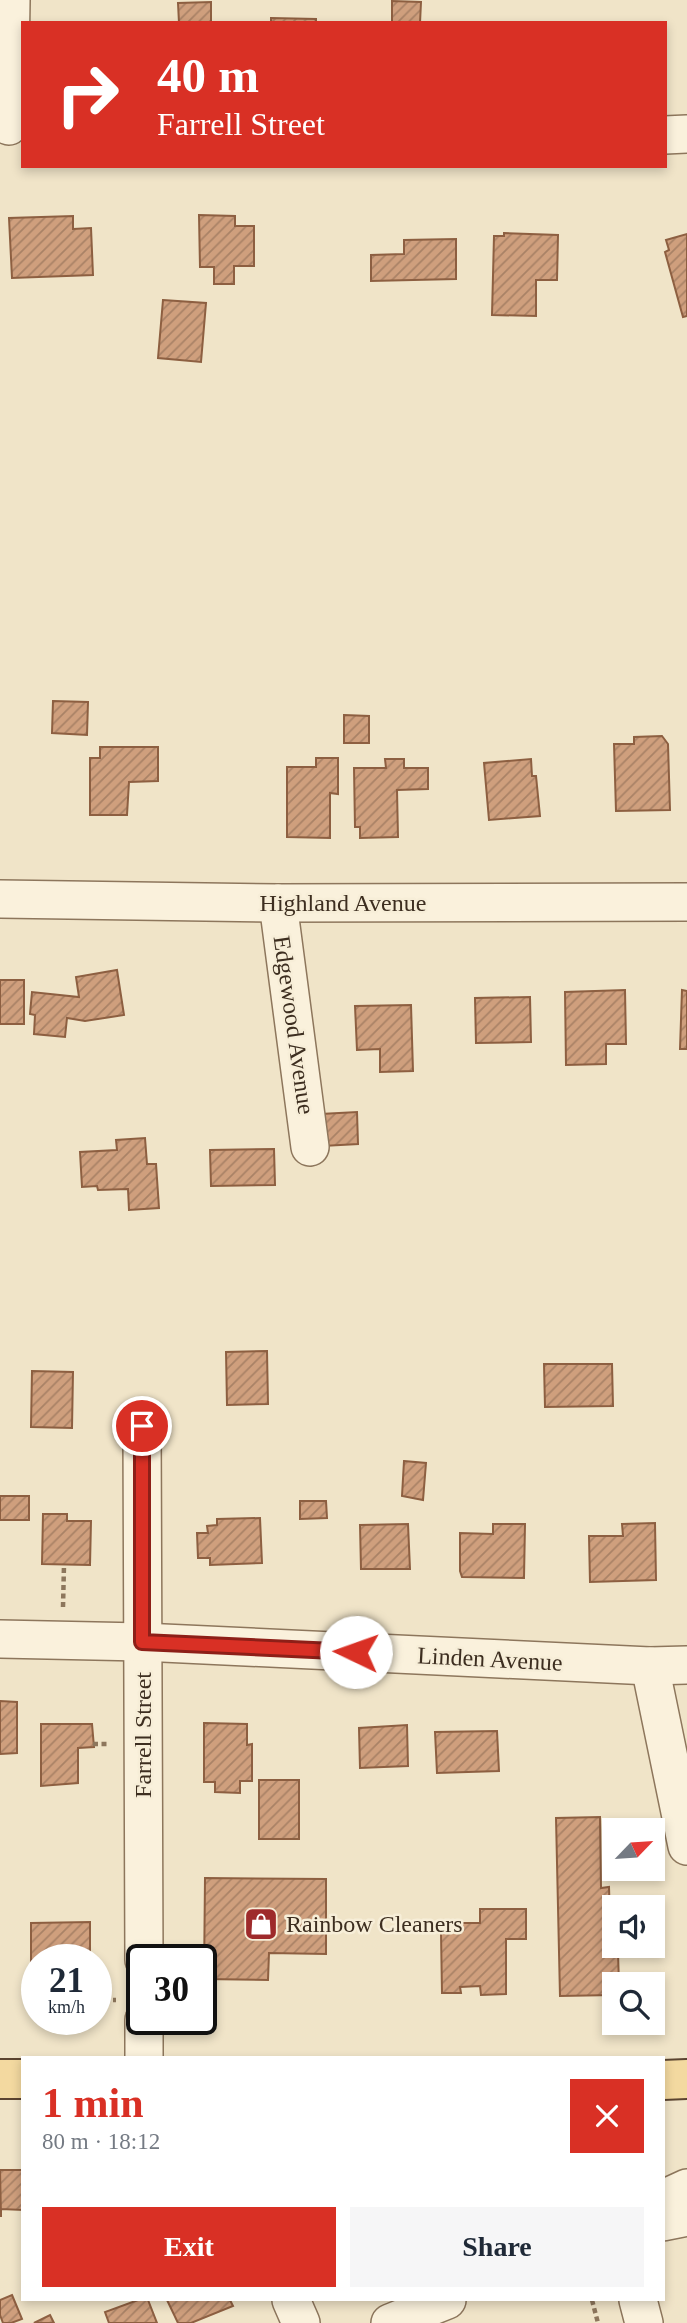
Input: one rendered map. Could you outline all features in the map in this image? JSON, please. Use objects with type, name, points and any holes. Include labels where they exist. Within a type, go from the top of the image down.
[{"type":"main road","points":[[0,2079],[21,2079]]},
{"type":"main road","points":[[665,2080],[687,2080]]},
{"type":"street","points":[[10,127],[11,0]]},
{"type":"street","points":[[667,135],[687,134]]},
{"type":"street","name":"Highland Avenue","points":[[0,899],[278,904],[687,902]]},
{"type":"street","name":"Edgewood Avenue","points":[[278,904],[310,1147]]},
{"type":"street","name":"Farrell Street","points":[[142,1426],[144,1944]]},
{"type":"street","name":"Linden Avenue","points":[[0,1639],[142,1642],[650,1666],[687,1665]]},
{"type":"street","points":[[650,1666],[687,1846]]},
{"type":"street","points":[[138,2035],[144,2056]]},
{"type":"street","points":[[291,2301],[302,2323]]},
{"type":"street","points":[[390,2323],[445,2301]]},
{"type":"street","points":[[638,2301],[644,2323]]},
{"type":"path","points":[[592,2301],[598,2323]]},
{"type":"building","points":[[392,1],[421,2],[420,21],[392,21]]},
{"type":"building","points":[[211,2],[211,21],[179,21],[178,3]]},
{"type":"building","points":[[271,18],[316,19],[316,21],[271,21]]},
{"type":"building","points":[[199,215],[235,216],[235,226],[254,226],[254,266],[234,266],[234,284],[214,284],[214,267],[200,267]]},
{"type":"building","points":[[73,216],[73,229],[91,228],[93,275],[12,278],[9,218]]},
{"type":"building","points":[[504,233],[558,235],[557,280],[536,280],[536,316],[492,315],[494,236],[504,236]]},
{"type":"building","points":[[687,234],[687,316],[683,317],[665,252],[669,250],[666,240]]},
{"type":"building","points":[[456,239],[456,279],[371,281],[371,255],[404,254],[404,240]]},
{"type":"building","points":[[163,300],[206,303],[201,362],[158,358]]},
{"type":"building","points":[[53,701],[88,702],[87,735],[52,733]]},
{"type":"building","points":[[344,715],[369,716],[369,743],[344,743]]},
{"type":"building","points":[[662,736],[668,744],[670,810],[616,811],[614,744],[634,744],[634,737]]},
{"type":"building","points":[[100,747],[158,747],[158,781],[129,782],[127,815],[90,815],[90,758],[100,758]]},
{"type":"building","points":[[316,758],[338,758],[338,794],[330,793],[330,838],[287,837],[287,767],[316,767]]},
{"type":"building","points":[[385,759],[404,759],[404,768],[428,768],[428,789],[397,790],[398,837],[360,838],[360,827],[355,827],[354,768],[386,768]]},
{"type":"building","points":[[531,759],[532,776],[536,776],[540,816],[489,820],[484,763]]},
{"type":"building","points":[[117,970],[124,1015],[85,1021],[67,1018],[65,1037],[34,1034],[35,1015],[30,1014],[32,992],[79,997],[76,977]]},
{"type":"building","points":[[0,980],[24,980],[24,1024],[0,1024]]},
{"type":"building","points":[[625,990],[626,1044],[606,1044],[606,1064],[566,1065],[565,992]]},
{"type":"building","points":[[682,990],[687,991],[687,1049],[680,1049]]},
{"type":"building","points":[[530,997],[531,1042],[476,1043],[475,998]]},
{"type":"building","points":[[411,1005],[413,1071],[380,1072],[380,1049],[357,1050],[355,1006]]},
{"type":"building","points":[[357,1112],[358,1144],[323,1146],[321,1114]]},
{"type":"building","points":[[145,1138],[147,1164],[156,1164],[159,1208],[129,1210],[128,1189],[98,1190],[97,1186],[82,1187],[80,1152],[117,1150],[116,1140]]},
{"type":"building","points":[[274,1149],[275,1185],[211,1186],[210,1150]]},
{"type":"building","points":[[267,1351],[268,1404],[227,1405],[226,1352]]},
{"type":"building","points":[[544,1364],[612,1364],[613,1406],[545,1407]]},
{"type":"building","points":[[32,1371],[73,1372],[72,1428],[31,1427]]},
{"type":"building","points":[[404,1461],[426,1463],[423,1500],[402,1496]]},
{"type":"building","points":[[0,1496],[29,1496],[29,1520],[0,1520]]},
{"type":"building","points":[[300,1501],[326,1501],[327,1518],[300,1519]]},
{"type":"building","points":[[43,1514],[67,1514],[67,1521],[91,1521],[90,1565],[42,1564]]},
{"type":"building","points":[[260,1518],[262,1563],[210,1565],[210,1558],[198,1558],[197,1533],[208,1533],[207,1526],[217,1525],[217,1519]]},
{"type":"building","points":[[655,1523],[656,1580],[590,1582],[589,1536],[623,1536],[622,1524]]},
{"type":"building","points":[[408,1524],[410,1569],[361,1569],[360,1525]]},
{"type":"building","points":[[493,1524],[525,1524],[524,1578],[462,1577],[460,1533],[493,1534]]},
{"type":"building","points":[[0,1701],[17,1702],[17,1753],[0,1754]]},
{"type":"building","points":[[204,1723],[247,1724],[247,1745],[252,1744],[252,1781],[240,1781],[240,1793],[215,1792],[215,1782],[204,1782]]},
{"type":"building","points":[[41,1724],[92,1724],[94,1747],[78,1748],[78,1783],[41,1786]]},
{"type":"building","points":[[407,1725],[408,1766],[360,1768],[359,1728]]},
{"type":"building","points":[[497,1731],[499,1771],[437,1773],[435,1732]]},
{"type":"building","points":[[259,1780],[299,1780],[299,1839],[259,1839]]},
{"type":"building","points":[[600,1817],[601,1888],[609,1887],[609,1895],[602,1895],[602,1958],[618,1958],[619,1972],[602,1972],[602,1995],[560,1996],[556,1818]]},
{"type":"building","points":[[205,1878],[326,1879],[326,1954],[269,1953],[268,1980],[217,1979],[217,1944],[204,1944]]},
{"type":"building","points":[[480,1909],[526,1909],[526,1939],[506,1939],[506,1994],[481,1995],[480,1986],[460,1987],[461,1993],[442,1993],[441,1933],[462,1932],[462,1923],[480,1923]]},
{"type":"building","points":[[90,1922],[90,1944],[31,1944],[31,1923]]},
{"type":"building","points":[[0,2170],[21,2170],[21,2210],[1,2209],[1,2217]]},
{"type":"building","points":[[12,2295],[22,2319],[3,2323],[0,2300]]},
{"type":"building","points":[[135,2301],[148,2301],[157,2323],[109,2323],[105,2312]]},
{"type":"building","points":[[167,2301],[230,2301],[233,2306],[191,2323],[178,2323]]},
{"type":"building","points":[[50,2315],[54,2323],[34,2323]]},
{"type":"place","name":"Rainbow Cleaners","points":[[261,1924]]},
{"type":"route","points":[[142,1426],[142,1642],[356,1652]]}]
